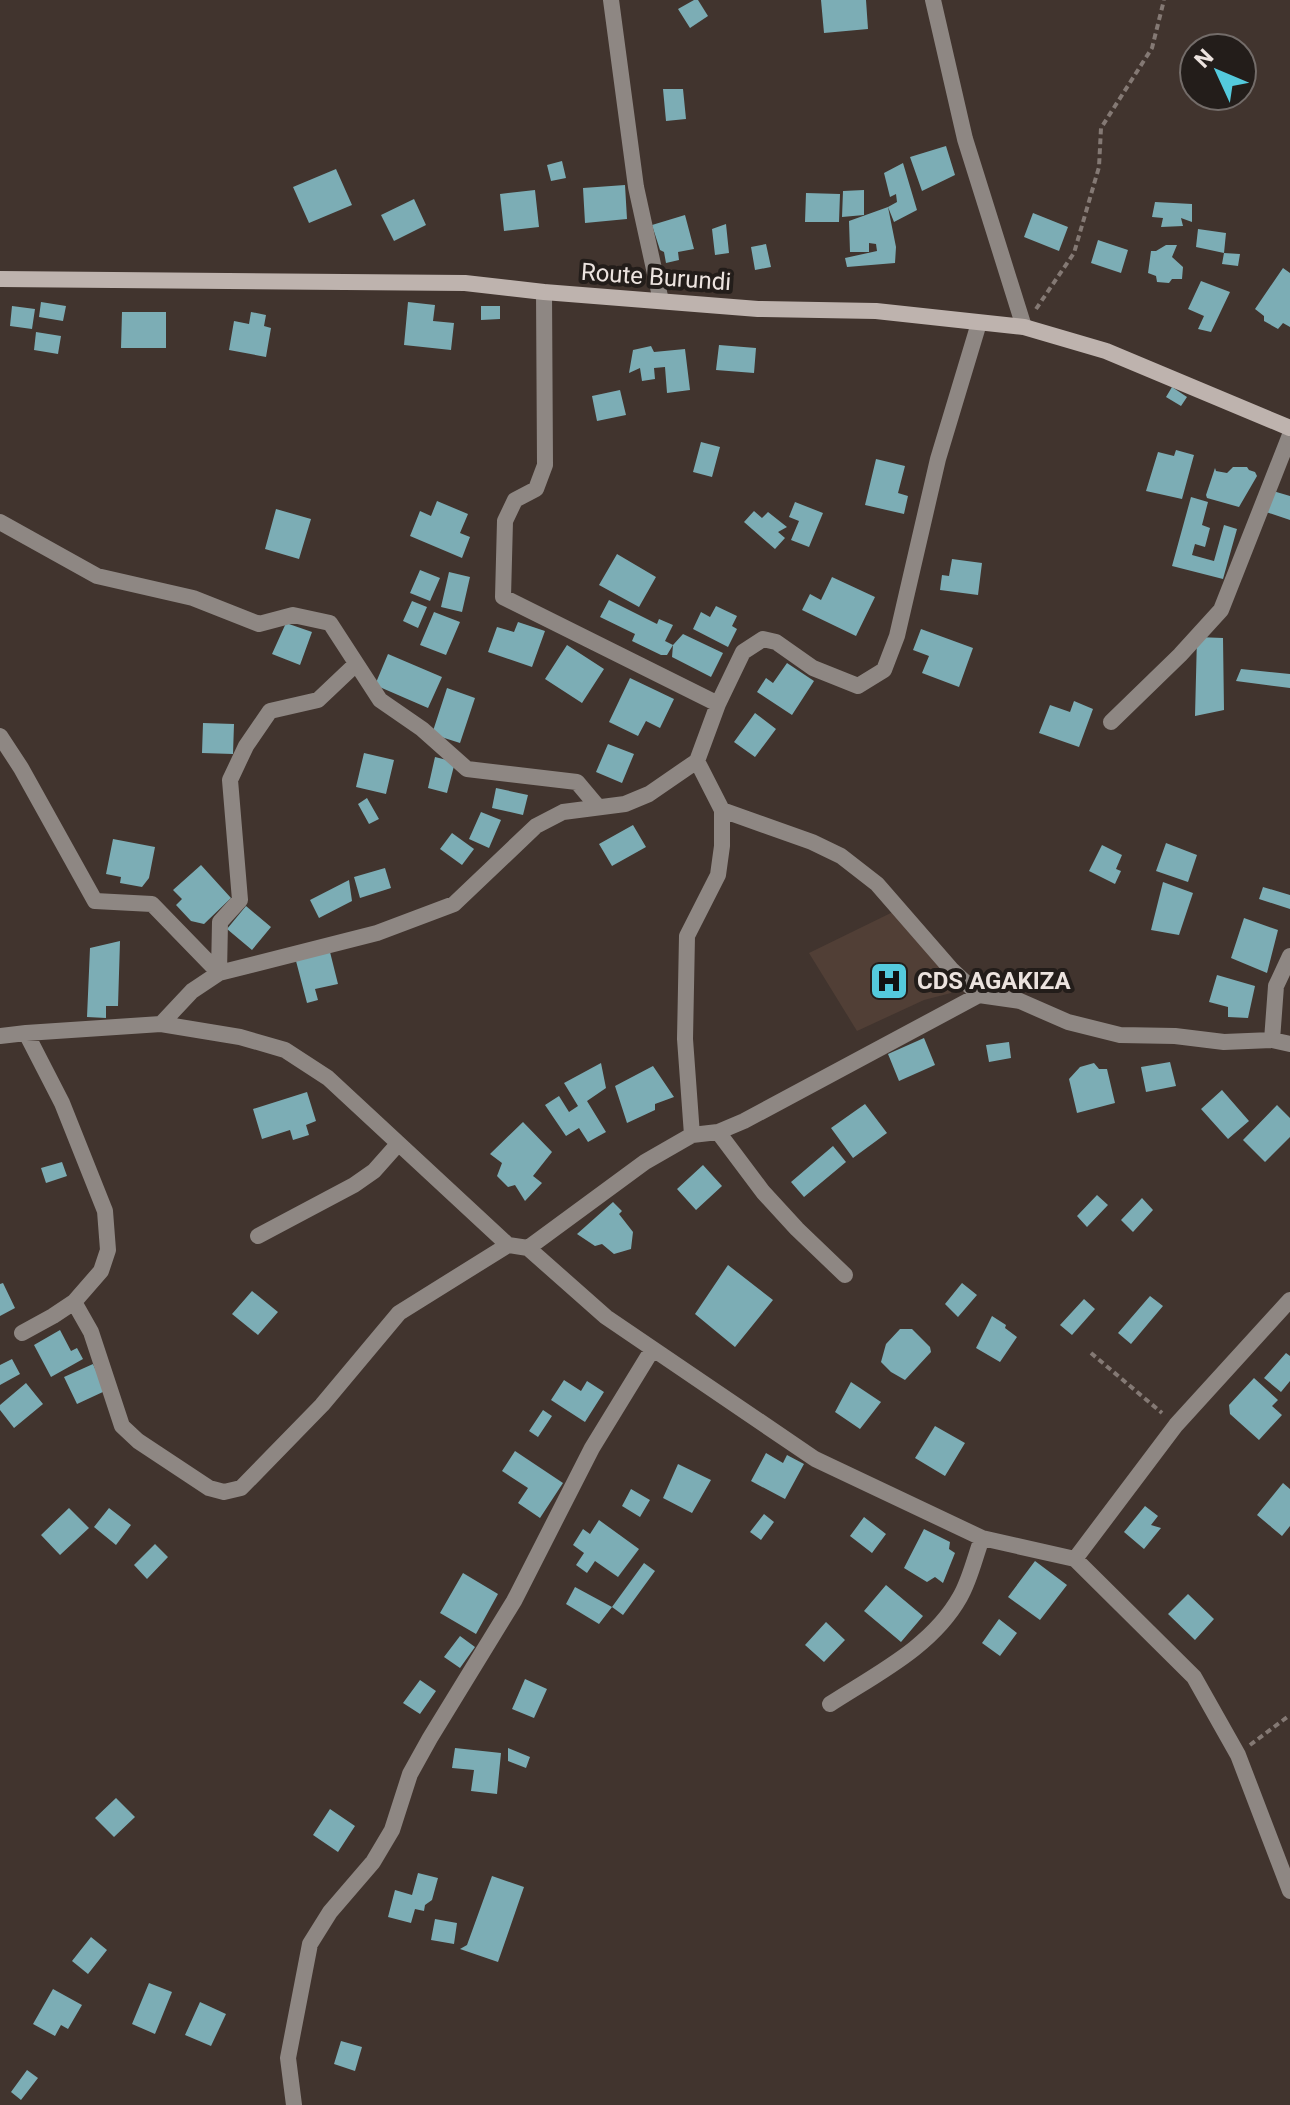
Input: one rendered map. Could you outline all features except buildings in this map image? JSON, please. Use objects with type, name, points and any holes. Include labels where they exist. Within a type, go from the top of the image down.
[{"type":"main road","name":"Route Burundi","points":[[0,279],[465,283],[758,309],[876,311],[1024,327],[1106,351],[1290,428]]},
{"type":"street","points":[[611,0],[636,187],[661,301]]},
{"type":"street","points":[[933,0],[965,139],[1024,327]]},
{"type":"street","points":[[544,292],[545,465],[536,489],[515,500],[505,521],[503,597],[718,704]]},
{"type":"street","points":[[161,1024],[192,991],[219,973],[377,933],[454,904],[536,826],[563,812],[625,804],[649,794],[697,761],[718,704],[743,652],[763,639],[776,642],[813,668],[858,686],[884,670],[897,636],[938,459],[979,323]]},
{"type":"street","points":[[1111,722],[1221,610],[1290,435]]},
{"type":"street","points":[[0,522],[97,576],[193,598],[259,624],[293,615],[330,623],[380,700],[422,729],[467,769],[577,782],[598,807]]},
{"type":"street","points":[[219,973],[220,922],[240,900],[230,780],[246,746],[270,711],[318,700],[356,664]]},
{"type":"street","points":[[0,736],[95,901],[152,904],[219,973]]},
{"type":"street","points":[[692,1135],[685,1039],[687,936],[718,875],[722,846],[722,810],[697,761]]},
{"type":"street","points":[[722,810],[812,842],[841,856],[877,884],[951,969],[979,995],[1020,1001],[1068,1022],[1120,1035],[1175,1036],[1224,1042],[1272,1040],[1290,1044]]},
{"type":"street","points":[[1272,1040],[1276,986],[1290,956]]},
{"type":"street","points":[[528,1248],[645,1162],[692,1135],[718,1132],[744,1121],[979,995]]},
{"type":"street","points":[[0,1036],[161,1024],[240,1037],[285,1050],[328,1078],[508,1245],[528,1248],[606,1317],[815,1459],[982,1538],[1075,1559],[1194,1677],[1238,1755],[1290,1891]]},
{"type":"street","points":[[22,1333],[74,1302],[101,1271],[108,1250],[105,1211],[62,1103],[26,1033]]},
{"type":"street","points":[[718,1132],[763,1192],[845,1275]]},
{"type":"street","points":[[258,1236],[354,1185],[374,1171],[398,1144]]},
{"type":"street","points":[[74,1302],[91,1332],[122,1426],[176,1467],[209,1488],[224,1492],[241,1488],[292,1436],[399,1313],[508,1245]]},
{"type":"street","points":[[1075,1559],[1176,1425],[1290,1300]]},
{"type":"street","points":[[294,2105],[288,2058],[310,1944],[330,1912],[373,1862],[392,1830],[410,1774],[514,1601],[592,1448],[652,1350]]},
{"type":"street","points":[[830,1704],[914,1649],[938,1628],[961,1596],[982,1538]]},
{"type":"path","points":[[1024,327],[1074,253],[1099,167],[1101,128],[1152,48],[1164,0]]},
{"type":"path","points":[[1091,1353],[1176,1425]]},
{"type":"path","points":[[1238,1755],[1290,1715]]},
{"type":"shaded area","name":"CDS AGAKIZA","points":[[899,909],[951,969],[951,993],[924,1000],[857,1031],[809,953]]},
{"type":"place","name":"CDS AGAKIZA","points":[[889,981]]}]
